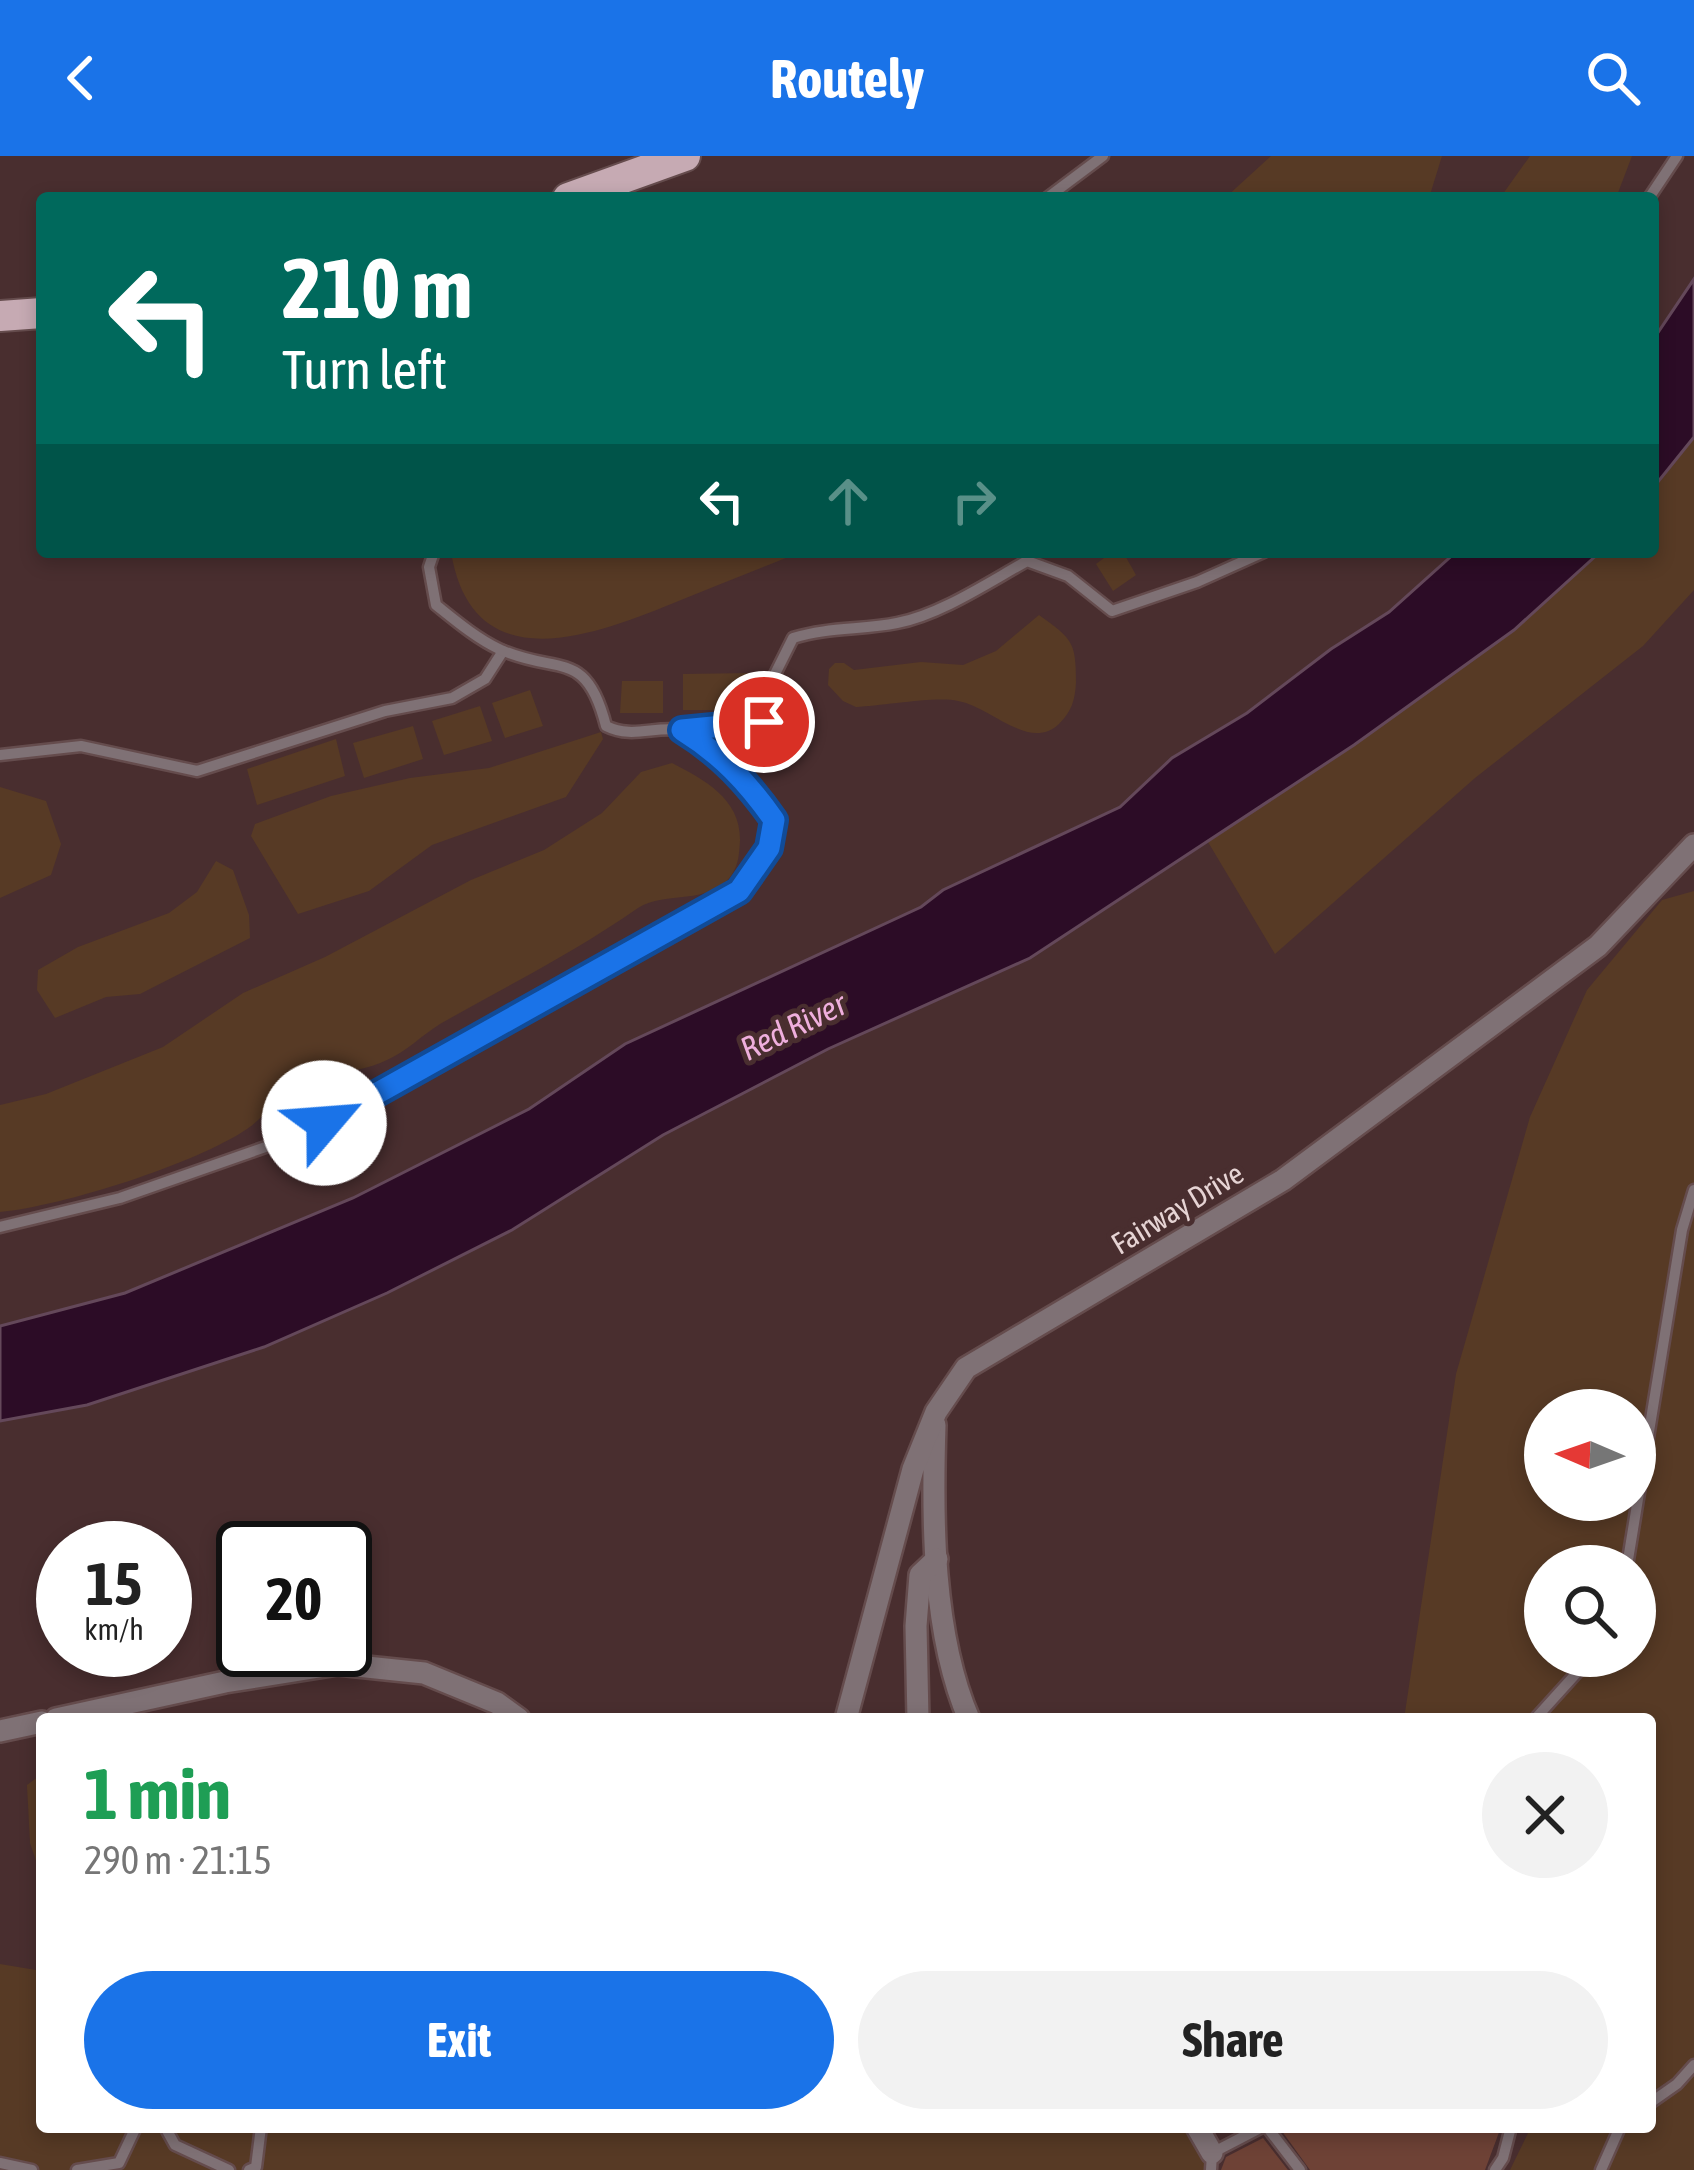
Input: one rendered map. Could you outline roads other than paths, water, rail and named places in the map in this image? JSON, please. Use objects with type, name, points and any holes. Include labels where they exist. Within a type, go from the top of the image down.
[{"type":"main road","points":[[585,192],[686,156]]},
{"type":"main road","points":[[0,316],[36,313]]},
{"type":"street","name":"Fairway Drive","points":[[848,1713],[913,1469],[936,1412],[966,1367],[1283,1180],[1598,946],[1694,845]]},
{"type":"street","points":[[936,1412],[937,1558],[952,1666],[967,1713]]},
{"type":"street","points":[[918,1713],[920,1575],[937,1558]]},
{"type":"street","points":[[83,1713],[225,1682],[338,1664],[424,1673],[511,1713]]},
{"type":"street","points":[[0,1732],[36,1723]]},
{"type":"street","points":[[1199,2133],[1211,2162]]},
{"type":"lane","points":[[1055,192],[1103,156]]},
{"type":"lane","points":[[1653,192],[1677,156]]},
{"type":"lane","points":[[432,558],[429,567],[436,605],[502,651],[553,662],[584,675],[598,694],[606,726],[619,733],[764,722],[770,684],[793,638],[824,628],[900,623],[968,594],[1027,561],[1068,577],[1112,610],[1197,582],[1251,558]]},
{"type":"lane","points":[[0,755],[81,746],[196,771],[386,711],[452,698],[485,679],[502,651]]},
{"type":"lane","points":[[0,1227],[120,1198],[297,1136],[352,1111],[739,891],[769,848],[774,820],[725,761],[682,730]]},
{"type":"lane","points":[[1631,1545],[1682,1230],[1694,1190]]},
{"type":"lane","points":[[1540,1713],[1573,1677]]},
{"type":"lane","points":[[1656,2099],[1694,2065]]},
{"type":"lane","points":[[77,2170],[119,2163],[133,2133]]},
{"type":"lane","points":[[168,2133],[175,2145],[229,2170]]},
{"type":"lane","points":[[249,2170],[256,2167],[260,2133]]},
{"type":"lane","points":[[1211,2162],[1255,2133]]},
{"type":"lane","points":[[1269,2133],[1300,2170]]},
{"type":"lane","points":[[1495,2170],[1509,2133]]},
{"type":"lane","points":[[1600,2170],[1617,2133]]},
{"type":"lane","points":[[0,2163],[32,2170]]},
{"type":"water","points":[[1694,279],[1694,437],[1659,481],[1659,331]]},
{"type":"water","name":"Red River","points":[[1449,558],[1593,558],[1514,630],[1354,745],[1030,958],[828,1049],[663,1135],[512,1230],[387,1293],[264,1347],[87,1405],[0,1421],[0,1326],[125,1293],[353,1198],[529,1109],[625,1044],[921,907],[943,890],[1120,807],[1172,758],[1247,713],[1389,612]]}]
